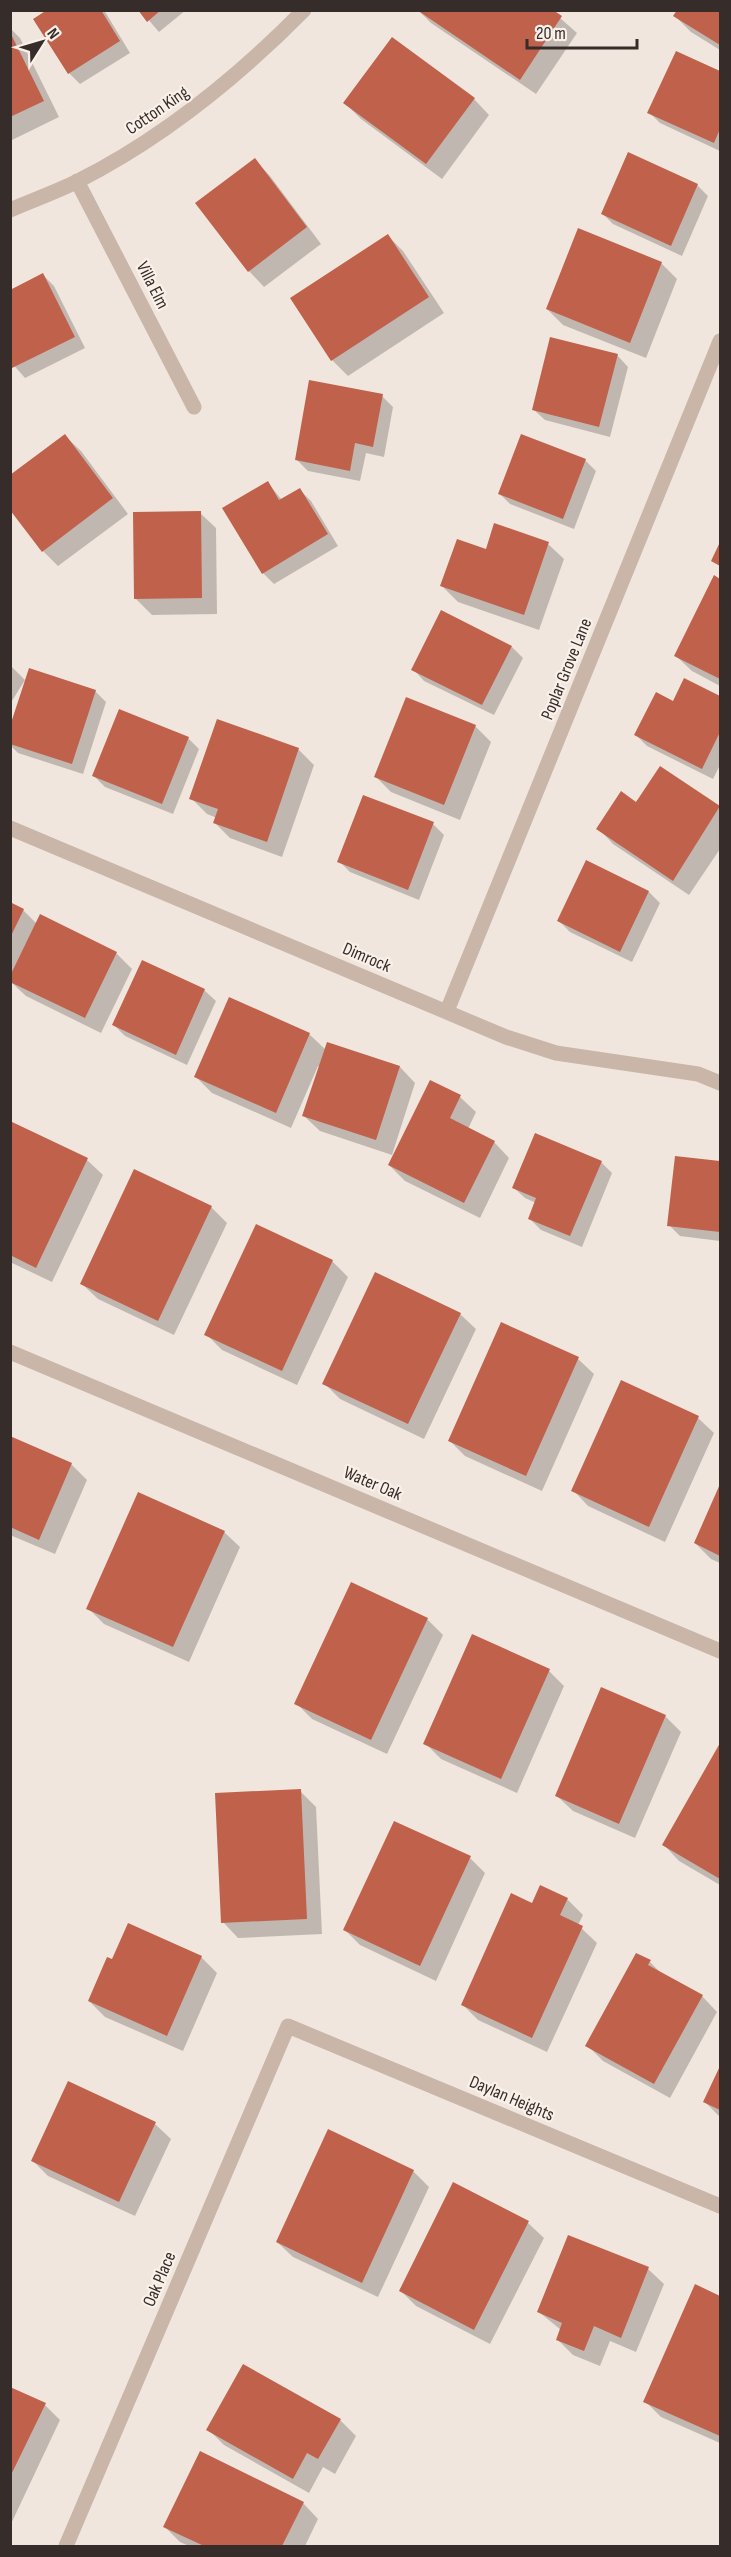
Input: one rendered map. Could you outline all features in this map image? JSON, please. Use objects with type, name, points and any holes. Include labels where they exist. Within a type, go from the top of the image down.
[{"type":"street","name":"Cotton King","points":[[10,210],[77,181],[121,157],[196,108],[270,45],[304,10]]},
{"type":"street","name":"Villa Elm","points":[[77,181],[194,407]]},
{"type":"street","name":"Poplar Grove Lane","points":[[447,1011],[720,341]]},
{"type":"street","name":"Dimrock","points":[[10,828],[506,1037],[556,1053],[698,1074],[720,1083]]},
{"type":"street","name":"Water Oak","points":[[10,1352],[720,1651]]},
{"type":"street","name":"Daylan Heights","points":[[288,2026],[720,2206]]},
{"type":"street","name":"Oak Place","points":[[66,2547],[288,2026]]},
{"type":"building","points":[[47,10],[101,10],[120,41],[68,74],[33,19]]},
{"type":"building","points":[[138,10],[161,10],[147,22]]},
{"type":"building","points":[[417,10],[553,10],[562,16],[520,80]]},
{"type":"building","points":[[677,10],[720,10],[720,45],[673,16]]},
{"type":"building","points":[[10,32],[44,101],[10,117]]},
{"type":"building","points":[[392,37],[475,98],[426,164],[343,103]]},
{"type":"building","points":[[676,51],[720,71],[720,129],[714,143],[647,113]]},
{"type":"building","points":[[628,152],[698,184],[671,246],[601,214]]},
{"type":"building","points":[[255,158],[307,227],[248,272],[195,203]]},
{"type":"building","points":[[578,228],[662,262],[630,343],[546,309]]},
{"type":"building","points":[[388,234],[429,297],[331,361],[290,298]]},
{"type":"building","points":[[43,273],[75,337],[12,368],[10,290]]},
{"type":"building","points":[[550,337],[618,354],[599,427],[532,410]]},
{"type":"building","points":[[309,380],[383,394],[373,447],[355,443],[350,471],[295,460]]},
{"type":"building","points":[[65,434],[113,498],[42,552],[10,510],[10,475]]},
{"type":"building","points":[[521,434],[586,459],[563,519],[498,494]]},
{"type":"building","points":[[268,481],[279,500],[300,488],[328,534],[262,574],[222,508]]},
{"type":"building","points":[[201,511],[202,598],[134,599],[133,512]]},
{"type":"building","points":[[494,523],[549,542],[524,615],[440,586],[457,539],[486,549]]},
{"type":"building","points":[[720,542],[720,566],[711,561]]},
{"type":"building","points":[[714,575],[720,579],[720,679],[674,656]]},
{"type":"building","points":[[441,610],[512,646],[482,705],[411,670]]},
{"type":"building","points":[[29,668],[96,690],[72,764],[10,744],[10,726]]},
{"type":"building","points":[[684,678],[720,696],[720,732],[702,769],[634,735],[656,692],[673,701]]},
{"type":"building","points":[[406,697],[476,725],[444,805],[374,777]]},
{"type":"building","points":[[119,709],[189,737],[162,804],[92,776]]},
{"type":"building","points":[[217,719],[299,748],[267,842],[213,823],[218,809],[189,799]]},
{"type":"building","points":[[660,766],[720,806],[673,881],[596,829],[621,791],[636,802]]},
{"type":"building","points":[[363,795],[434,822],[408,890],[337,862]]},
{"type":"building","points":[[586,860],[649,891],[620,952],[557,921]]},
{"type":"building","points":[[10,902],[24,909],[10,938]]},
{"type":"building","points":[[40,914],[117,952],[85,1018],[10,982],[10,976]]},
{"type":"building","points":[[142,960],[205,989],[176,1055],[112,1025]]},
{"type":"building","points":[[229,997],[310,1033],[276,1113],[194,1077]]},
{"type":"building","points":[[327,1042],[400,1066],[376,1140],[302,1116]]},
{"type":"building","points":[[430,1080],[461,1095],[450,1118],[495,1141],[464,1203],[388,1165]]},
{"type":"building","points":[[10,1121],[88,1158],[36,1268],[10,1255]]},
{"type":"building","points":[[535,1133],[602,1161],[570,1236],[528,1219],[536,1198],[512,1188]]},
{"type":"building","points":[[675,1156],[720,1161],[720,1232],[667,1226]]},
{"type":"building","points":[[134,1169],[212,1206],[158,1321],[80,1284]]},
{"type":"building","points":[[256,1224],[333,1260],[282,1371],[204,1335]]},
{"type":"building","points":[[375,1272],[461,1313],[408,1424],[322,1384]]},
{"type":"building","points":[[501,1322],[579,1357],[526,1476],[448,1441]]},
{"type":"building","points":[[621,1380],[699,1416],[649,1527],[571,1491]]},
{"type":"building","points":[[10,1436],[72,1463],[39,1540],[10,1527]]},
{"type":"building","points":[[720,1484],[720,1556],[694,1543]]},
{"type":"building","points":[[138,1492],[225,1531],[173,1647],[86,1609]]},
{"type":"building","points":[[351,1582],[428,1618],[371,1740],[294,1704]]},
{"type":"building","points":[[472,1634],[550,1669],[501,1779],[423,1744]]},
{"type":"building","points":[[601,1687],[666,1715],[619,1824],[555,1796]]},
{"type":"building","points":[[720,1743],[720,1879],[662,1845]]},
{"type":"building","points":[[301,1789],[307,1919],[221,1923],[215,1793]]},
{"type":"building","points":[[394,1821],[471,1856],[420,1966],[343,1930]]},
{"type":"building","points":[[540,1885],[568,1898],[560,1915],[583,1926],[532,2038],[461,2005],[511,1893],[532,1903]]},
{"type":"building","points":[[128,1923],[202,1956],[167,2036],[88,2001],[107,1957],[112,1959]]},
{"type":"building","points":[[636,1953],[651,1960],[648,1965],[703,1995],[654,2084],[585,2046]]},
{"type":"building","points":[[720,2066],[720,2110],[703,2102]]},
{"type":"building","points":[[68,2081],[156,2122],[119,2202],[31,2161]]},
{"type":"building","points":[[328,2129],[414,2170],[362,2283],[276,2242]]},
{"type":"building","points":[[453,2182],[529,2221],[474,2330],[399,2291]]},
{"type":"building","points":[[568,2235],[649,2267],[621,2338],[594,2326],[584,2351],[556,2340],[562,2323],[537,2312]]},
{"type":"building","points":[[695,2284],[720,2296],[720,2436],[643,2402]]},
{"type":"building","points":[[243,2364],[341,2419],[318,2459],[307,2453],[293,2479],[206,2430]]},
{"type":"building","points":[[10,2387],[46,2403],[10,2477]]},
{"type":"building","points":[[200,2451],[304,2502],[282,2546],[204,2546],[163,2527]]}]
